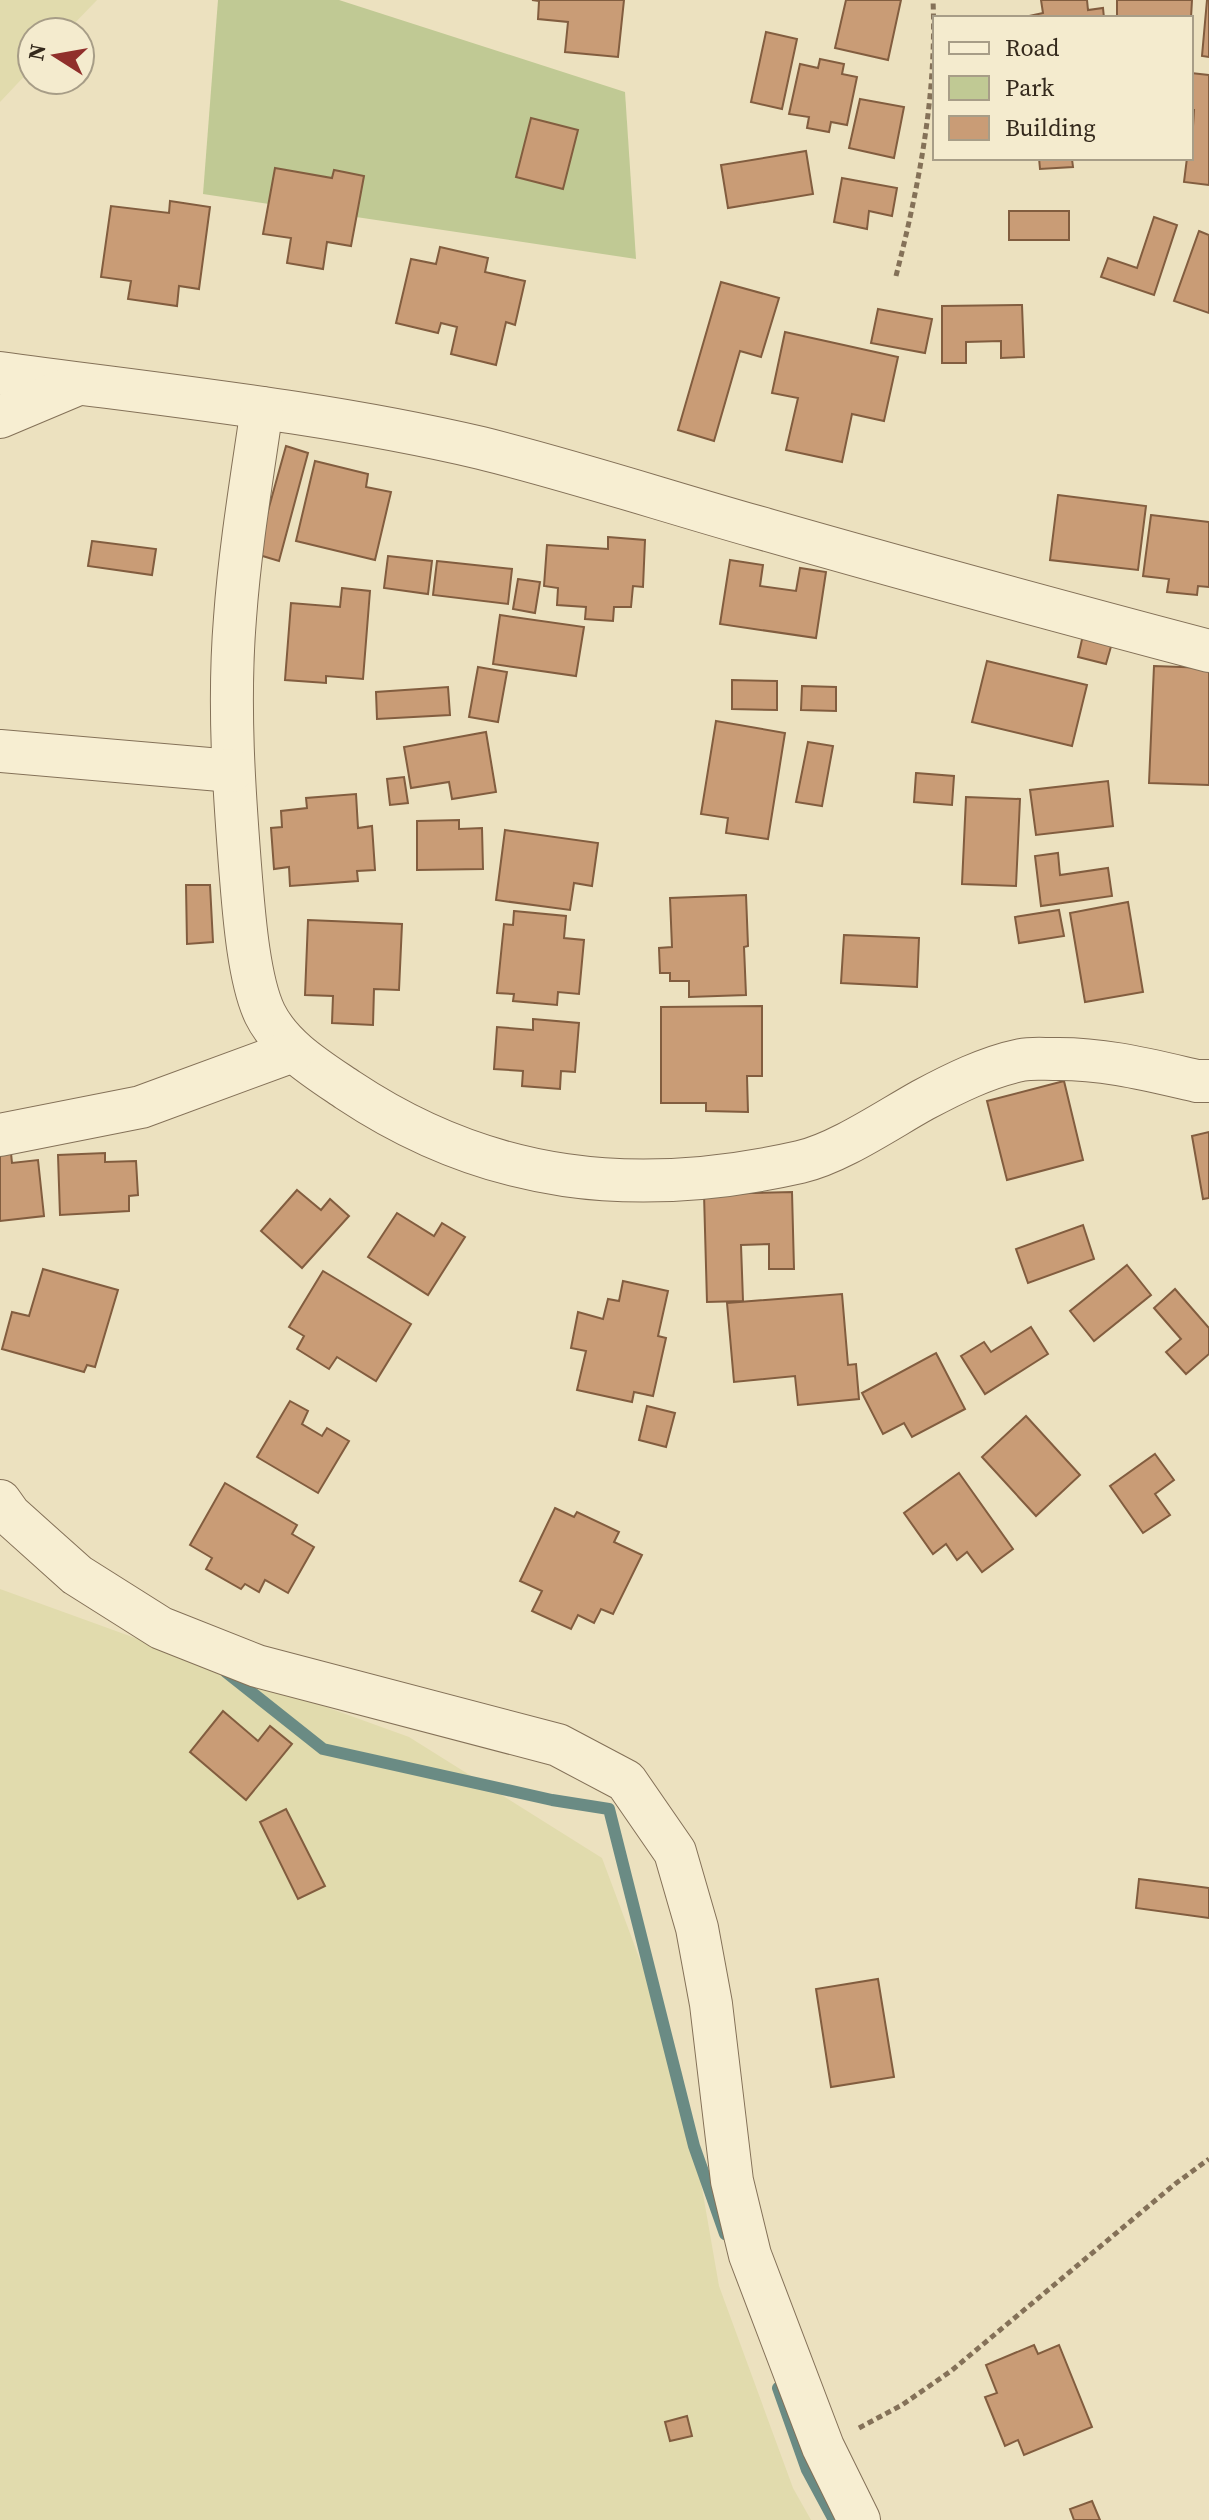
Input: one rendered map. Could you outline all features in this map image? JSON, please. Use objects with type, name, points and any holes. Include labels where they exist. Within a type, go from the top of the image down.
[{"type":"street","points":[[0,373],[386,428],[543,464],[756,527],[1209,651]]},
{"type":"street","points":[[0,417],[78,384]]},
{"type":"street","points":[[262,408],[234,619],[232,771],[243,900],[255,981],[265,1014],[293,1051],[370,1105],[481,1158],[535,1172],[608,1181],[746,1174],[807,1160],[866,1133],[972,1076],[1022,1060],[1090,1059],[1209,1081]]},
{"type":"street","points":[[0,751],[232,771]]},
{"type":"street","points":[[0,1135],[141,1107],[293,1051]]},
{"type":"street","points":[[0,1501],[10,1515],[77,1575],[161,1628],[257,1666],[558,1745],[626,1781],[675,1852],[697,1928],[711,2004],[732,2181],[750,2255],[823,2447],[859,2520]]},
{"type":"path","points":[[896,276],[923,148],[931,81],[933,0]]},
{"type":"path","points":[[823,2447],[902,2405],[951,2371],[1209,2159]]},
{"type":"shaded area","points":[[0,0],[97,0],[82,16],[16,16],[16,85],[0,102]]},
{"type":"shaded area","points":[[0,1589],[409,1737],[602,1858],[682,2073],[719,2286],[793,2488],[811,2520],[0,2520]]},
{"type":"green space","points":[[218,0],[339,0],[625,92],[636,259],[203,194]]},
{"type":"building","points":[[532,0],[624,0],[618,57],[565,52],[568,22],[538,19],[539,1]]},
{"type":"building","points":[[846,0],[901,0],[888,60],[835,48]]},
{"type":"building","points":[[1041,0],[1087,0],[1088,10],[1103,8],[1104,16],[1029,16],[1043,13]]},
{"type":"building","points":[[1117,0],[1192,0],[1191,16],[1117,16]]},
{"type":"building","points":[[1209,0],[1209,57],[1202,56]]},
{"type":"building","points":[[766,32],[797,39],[782,109],[751,102]]},
{"type":"building","points":[[820,59],[844,64],[842,74],[857,77],[847,125],[831,122],[829,132],[807,128],[809,117],[789,114],[800,64],[818,68]]},
{"type":"building","points":[[1193,73],[1209,75],[1209,185],[1184,182],[1187,160],[1193,160]]},
{"type":"building","points":[[860,99],[904,107],[894,158],[849,148]]},
{"type":"building","points":[[531,118],[578,130],[563,189],[516,177]]},
{"type":"building","points":[[806,151],[813,194],[728,208],[721,165]]},
{"type":"building","points":[[1039,160],[1072,160],[1073,167],[1040,169]]},
{"type":"building","points":[[275,168],[332,178],[334,170],[364,176],[351,246],[327,242],[323,269],[287,263],[291,238],[263,234]]},
{"type":"building","points":[[842,178],[897,188],[892,216],[869,211],[867,229],[834,222]]},
{"type":"building","points":[[170,201],[210,207],[199,289],[179,286],[177,306],[128,299],[131,281],[101,277],[111,206],[169,213]]},
{"type":"building","points":[[1009,211],[1069,211],[1069,240],[1009,240]]},
{"type":"building","points":[[1154,217],[1177,225],[1154,295],[1101,277],[1108,258],[1137,268]]},
{"type":"building","points":[[1199,231],[1209,235],[1209,313],[1174,301]]},
{"type":"building","points":[[440,247],[488,258],[485,272],[525,281],[515,325],[506,322],[496,365],[451,354],[457,327],[441,323],[438,333],[396,323],[411,259],[436,264]]},
{"type":"building","points":[[721,282],[779,298],[761,357],[740,351],[714,441],[678,430]]},
{"type":"building","points":[[1022,305],[1024,357],[1001,358],[1001,341],[966,342],[966,363],[942,363],[942,306]]},
{"type":"building","points":[[878,309],[932,319],[925,353],[871,343]]},
{"type":"building","points":[[785,332],[898,357],[884,421],[852,414],[842,462],[786,450],[798,398],[772,393]]},
{"type":"building","points":[[286,446],[308,453],[279,561],[256,554]]},
{"type":"building","points":[[315,461],[368,474],[366,487],[391,492],[375,560],[296,541]]},
{"type":"building","points":[[1058,495],[1146,506],[1138,570],[1050,560]]},
{"type":"building","points":[[1151,515],[1209,522],[1209,587],[1198,586],[1197,595],[1167,592],[1169,579],[1143,576]]},
{"type":"building","points":[[608,537],[645,540],[643,587],[633,586],[631,607],[614,607],[613,621],[585,619],[586,607],[557,605],[558,588],[544,586],[547,545],[608,549]]},
{"type":"building","points":[[92,541],[156,549],[152,575],[88,566]]},
{"type":"building","points":[[388,556],[432,561],[428,594],[384,588]]},
{"type":"building","points":[[730,560],[763,565],[760,586],[796,591],[800,568],[826,572],[816,638],[720,624]]},
{"type":"building","points":[[437,561],[512,569],[508,604],[433,595]]},
{"type":"building","points":[[518,579],[540,582],[535,613],[513,609]]},
{"type":"building","points":[[342,588],[370,591],[363,679],[326,676],[326,683],[285,680],[291,603],[340,607]]},
{"type":"building","points":[[500,615],[584,627],[576,676],[493,664]]},
{"type":"building","points":[[1083,635],[1112,643],[1106,664],[1078,657]]},
{"type":"building","points":[[987,661],[1087,685],[1072,746],[972,722]]},
{"type":"building","points":[[1154,666],[1209,668],[1209,785],[1149,783]]},
{"type":"building","points":[[478,667],[507,672],[498,722],[469,717]]},
{"type":"building","points":[[732,680],[777,681],[777,710],[732,709]]},
{"type":"building","points":[[802,686],[836,687],[836,711],[801,710]]},
{"type":"building","points":[[448,687],[450,715],[377,719],[376,692]]},
{"type":"building","points":[[716,721],[785,733],[768,839],[726,833],[728,818],[701,814]]},
{"type":"building","points":[[486,732],[496,792],[452,799],[449,782],[411,788],[404,747]]},
{"type":"building","points":[[808,742],[833,746],[822,806],[796,802]]},
{"type":"building","points":[[916,773],[954,776],[952,805],[914,802]]},
{"type":"building","points":[[404,777],[408,803],[390,805],[387,779]]},
{"type":"building","points":[[1108,781],[1113,826],[1036,835],[1030,790]]},
{"type":"building","points":[[356,794],[358,828],[372,826],[375,870],[357,871],[358,881],[290,886],[289,867],[274,869],[271,828],[282,827],[281,811],[307,808],[306,798]]},
{"type":"building","points":[[966,797],[1020,799],[1016,886],[962,884]]},
{"type":"building","points":[[459,820],[459,829],[482,828],[483,869],[417,870],[417,821]]},
{"type":"building","points":[[505,830],[598,843],[592,886],[574,883],[570,910],[496,900]]},
{"type":"building","points":[[1058,853],[1060,875],[1108,868],[1112,896],[1041,906],[1035,856]]},
{"type":"building","points":[[186,885],[210,885],[213,942],[187,944]]},
{"type":"building","points":[[746,895],[746,995],[689,997],[689,981],[670,981],[670,973],[660,973],[659,948],[672,947],[670,898]]},
{"type":"building","points":[[1128,902],[1143,992],[1085,1002],[1070,913]]},
{"type":"building","points":[[1059,910],[1064,936],[1019,943],[1015,917]]},
{"type":"building","points":[[514,911],[566,916],[564,938],[584,940],[579,994],[558,992],[557,1005],[513,1001],[514,994],[497,993],[504,924],[513,925]]},
{"type":"building","points":[[308,920],[402,924],[399,990],[374,989],[373,1025],[332,1023],[333,996],[305,995]]},
{"type":"building","points":[[844,935],[919,938],[917,987],[841,983]]},
{"type":"building","points":[[762,1006],[762,1076],[747,1076],[748,1112],[706,1111],[706,1103],[661,1103],[661,1007]]},
{"type":"building","points":[[533,1019],[579,1023],[575,1072],[561,1071],[560,1089],[522,1086],[523,1071],[494,1069],[497,1027],[533,1030]]},
{"type":"building","points":[[1064,1081],[1083,1160],[1007,1180],[987,1101]]},
{"type":"building","points":[[1209,1132],[1209,1198],[1203,1199],[1192,1136]]},
{"type":"building","points":[[10,1143],[12,1163],[38,1160],[44,1216],[0,1221],[0,1144]]},
{"type":"building","points":[[105,1153],[105,1162],[136,1161],[138,1195],[129,1196],[129,1211],[60,1215],[58,1155]]},
{"type":"building","points":[[297,1190],[321,1210],[330,1199],[349,1216],[302,1268],[261,1231]]},
{"type":"building","points":[[792,1192],[794,1269],[769,1269],[769,1244],[741,1245],[743,1301],[707,1302],[704,1194]]},
{"type":"building","points":[[397,1213],[434,1236],[442,1223],[465,1237],[428,1295],[368,1257]]},
{"type":"building","points":[[1083,1225],[1094,1259],[1028,1283],[1016,1249]]},
{"type":"building","points":[[1127,1265],[1151,1295],[1094,1341],[1070,1311]]},
{"type":"building","points":[[43,1269],[118,1290],[95,1367],[87,1365],[84,1372],[2,1349],[12,1312],[29,1316]]},
{"type":"building","points":[[323,1271],[411,1324],[376,1381],[337,1357],[329,1369],[297,1349],[304,1336],[289,1327]]},
{"type":"building","points":[[623,1281],[668,1291],[658,1336],[666,1338],[653,1396],[634,1392],[632,1402],[577,1390],[586,1351],[571,1348],[578,1312],[603,1319],[608,1299],[619,1301]]},
{"type":"building","points":[[1175,1289],[1209,1328],[1209,1354],[1186,1374],[1166,1352],[1181,1339],[1154,1308]]},
{"type":"building","points":[[842,1294],[848,1365],[856,1364],[859,1399],[798,1405],[795,1376],[734,1382],[727,1303]]},
{"type":"building","points":[[1031,1327],[1048,1354],[985,1394],[961,1356],[984,1342],[991,1352]]},
{"type":"building","points":[[936,1353],[965,1409],[912,1437],[904,1423],[883,1434],[862,1393]]},
{"type":"building","points":[[290,1401],[308,1411],[302,1424],[322,1436],[327,1428],[349,1441],[318,1493],[257,1457]]},
{"type":"building","points":[[647,1406],[675,1413],[666,1447],[639,1440]]},
{"type":"building","points":[[1026,1416],[1080,1475],[1036,1516],[982,1457]]},
{"type":"building","points":[[1155,1454],[1174,1480],[1155,1494],[1170,1515],[1143,1533],[1110,1486]]},
{"type":"building","points":[[959,1473],[1013,1549],[982,1572],[967,1552],[957,1560],[946,1544],[933,1554],[904,1513]]},
{"type":"building","points":[[225,1483],[297,1525],[292,1534],[314,1547],[288,1593],[265,1580],[259,1592],[245,1584],[241,1589],[206,1569],[212,1558],[190,1545]]},
{"type":"building","points":[[555,1508],[574,1517],[577,1512],[619,1532],[614,1542],[642,1555],[613,1614],[601,1609],[594,1623],[578,1615],[571,1629],[532,1611],[542,1591],[520,1581]]},
{"type":"building","points":[[223,1711],[258,1741],[270,1726],[292,1744],[246,1800],[190,1752]]},
{"type":"building","points":[[286,1809],[325,1886],[298,1899],[260,1822]]},
{"type":"building","points":[[1139,1879],[1209,1888],[1209,1918],[1136,1908]]},
{"type":"building","points":[[878,1979],[894,2077],[831,2087],[816,1989]]},
{"type":"building","points":[[1034,2345],[1038,2354],[1059,2345],[1092,2427],[1024,2455],[1018,2440],[1005,2446],[985,2397],[997,2393],[986,2365]]},
{"type":"building","points":[[687,2416],[692,2436],[670,2441],[665,2422]]},
{"type":"building","points":[[1092,2501],[1100,2520],[1074,2520],[1070,2509]]},
{"type":"waterway","points":[[226,1672],[323,1749],[552,1800],[609,1809],[694,2146],[725,2234]]},
{"type":"waterway","points":[[778,2388],[807,2470],[834,2520]]}]
